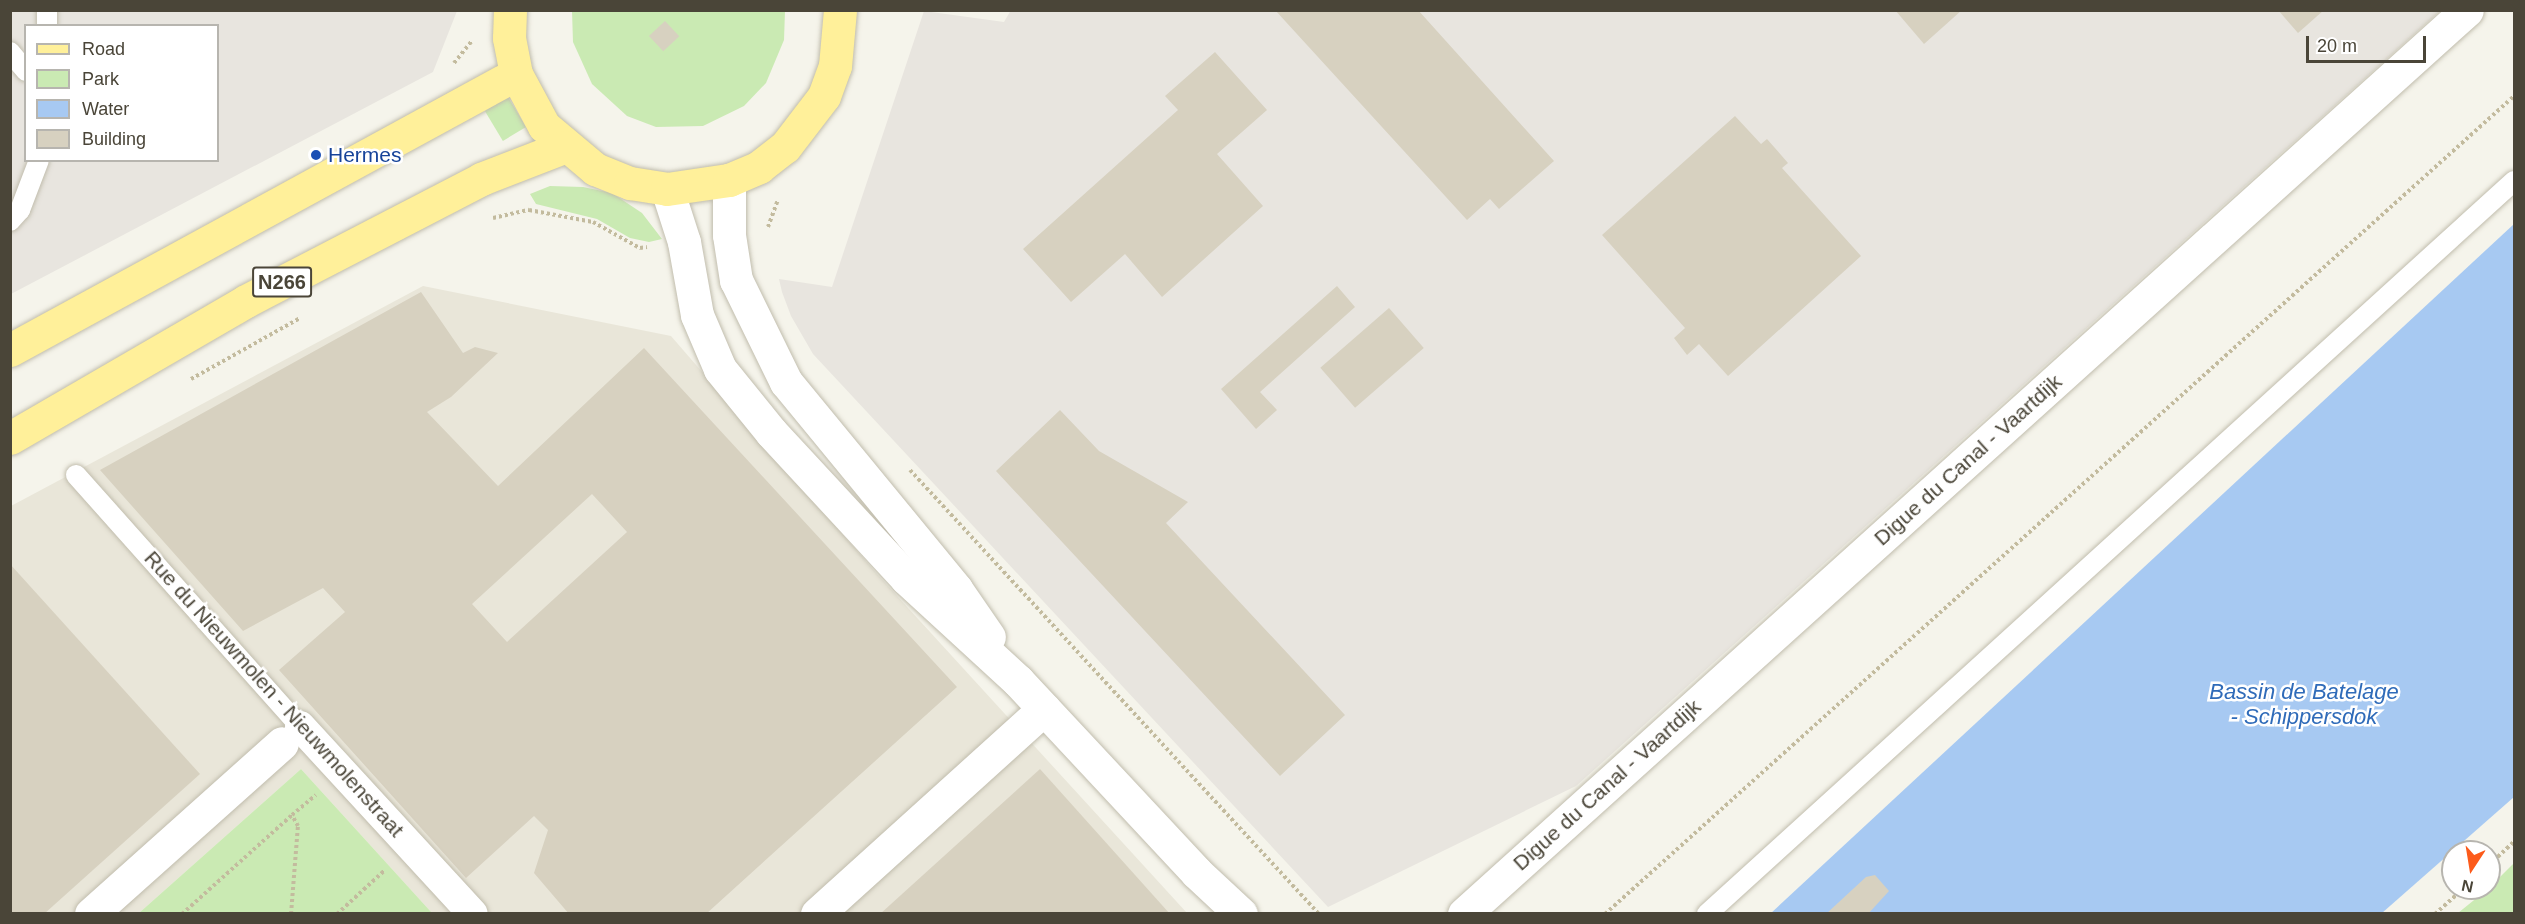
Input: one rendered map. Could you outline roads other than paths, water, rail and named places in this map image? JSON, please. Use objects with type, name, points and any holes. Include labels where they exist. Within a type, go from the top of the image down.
[{"type":"main road","points":[[510,10],[509,38],[516,74],[528,101],[564,147],[595,169],[630,183],[667,189],[729,180],[759,167],[785,147],[807,123],[824,96],[835,66],[840,10]]},
{"type":"main road","points":[[10,350],[516,74]]},
{"type":"main road","name":"N266","points":[[10,438],[256,296],[481,179],[564,147]]},
{"type":"street","name":"Digue du Canal - Vaartdijk","points":[[1467,911],[2467,10]]},
{"type":"street","points":[[729,180],[729,235],[736,280],[786,382],[956,589],[1018,681]]},
{"type":"street","points":[[667,189],[684,242],[697,315],[720,369],[743,398],[906,578],[1018,681],[1197,873],[1241,914]]},
{"type":"street","points":[[743,398],[776,419],[798,422],[813,417]]},
{"type":"street","points":[[817,914],[1044,709]]},
{"type":"street","points":[[91,914],[291,734]]},
{"type":"street","name":"Rue du Nieuwmolen - Nieuwmolenstraat","points":[[291,734],[411,846],[473,914]]},
{"type":"lane","points":[[10,52],[24,69]]},
{"type":"lane","points":[[10,221],[20,210],[38,162]]},
{"type":"lane","points":[[1707,914],[2514,182]]},
{"type":"lane","name":"Rue du Nieuwmolen - Nieuwmolenstraat","points":[[76,475],[291,734]]},
{"type":"water","name":"Bassin de Batelage - Schippersdok","points":[[2514,224],[2514,797],[2465,840],[2441,840],[2441,861],[2382,913],[1770,914]]},
{"type":"place","name":"Hermes","points":[[316,155]]}]
